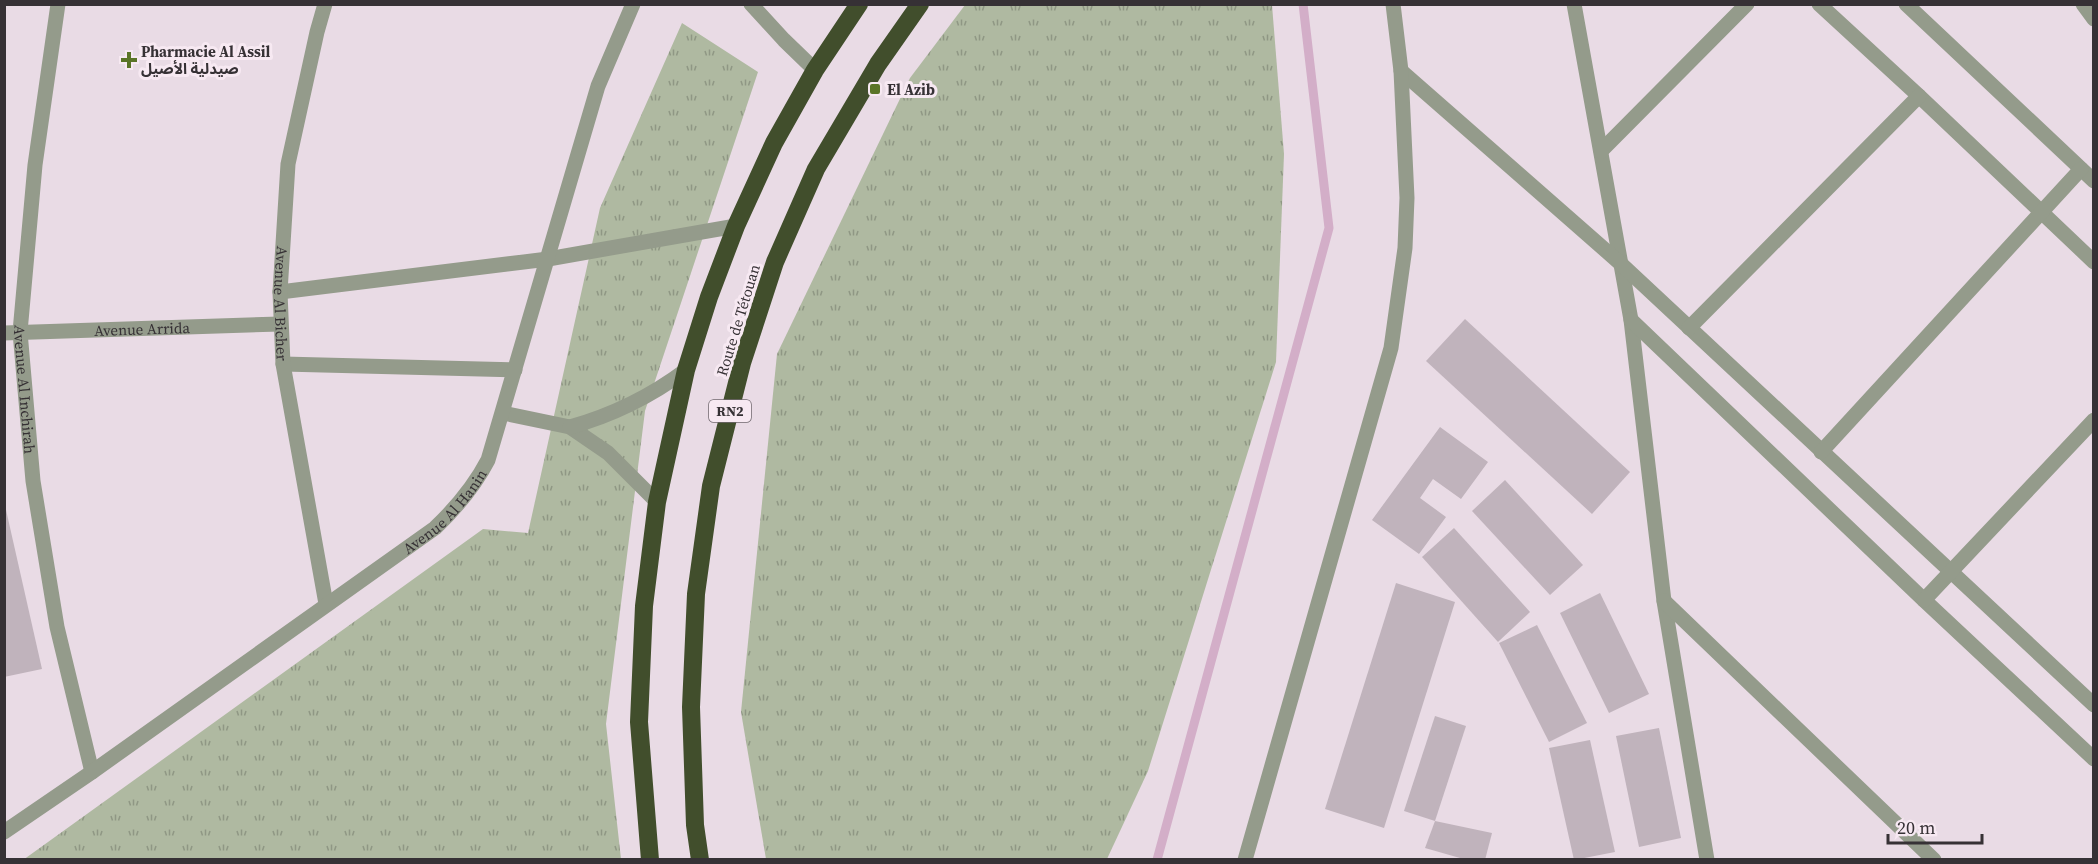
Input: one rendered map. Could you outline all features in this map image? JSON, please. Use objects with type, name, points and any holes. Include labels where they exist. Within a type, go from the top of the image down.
[{"type":"highway","points":[[650,860],[639,722],[644,606],[657,502],[686,370],[709,297],[736,226],[774,143],[815,70],[859,4]]},
{"type":"highway","name":"Route de Tétouan","points":[[700,860],[695,825],[691,707],[696,594],[711,486],[739,374],[775,262],[816,169],[878,63],[920,4]]},
{"type":"street","name":"Avenue Al Inchirah","points":[[58,4],[12,332],[33,481],[56,616],[92,772]]},
{"type":"street","name":"Avenue Al Bicher","points":[[325,4],[316,32],[288,164],[280,324],[283,364],[326,604]]},
{"type":"street","name":"Avenue Al Hanin","points":[[4,832],[435,528],[467,495],[488,459],[598,86],[633,4]]},
{"type":"street","points":[[751,4],[815,70]]},
{"type":"street","points":[[1245,860],[1391,348],[1400,298],[1407,208],[1406,148],[1401,71],[1393,4]]},
{"type":"street","points":[[1574,4],[1631,320],[1664,601],[1707,860]]},
{"type":"street","points":[[1601,152],[1747,4]]},
{"type":"street","points":[[1819,4],[2094,262]]},
{"type":"street","points":[[1906,4],[2094,180]]},
{"type":"street","points":[[2083,4],[2094,19]]},
{"type":"street","points":[[1401,71],[1620,263],[2094,705]]},
{"type":"street","points":[[1689,328],[1919,96]]},
{"type":"street","points":[[1821,452],[2081,169]]},
{"type":"street","points":[[280,292],[548,259],[736,226]]},
{"type":"street","points":[[1631,320],[2094,759]]},
{"type":"street","name":"Avenue Arrida","points":[[12,332],[280,324]]},
{"type":"street","points":[[283,364],[515,370]]},
{"type":"street","points":[[570,427],[619,411],[665,386],[686,370]]},
{"type":"street","points":[[503,413],[570,427],[608,453],[657,502]]},
{"type":"street","points":[[1924,600],[2094,420]]},
{"type":"street","points":[[1664,601],[1934,860]]},
{"type":"green space","points":[[965,5],[1272,5],[1284,154],[1276,362],[1148,771],[1107,859],[766,859],[741,712],[777,354],[910,78]]},
{"type":"green space","points":[[682,23],[758,72],[645,411],[606,724],[621,859],[23,860],[483,529],[528,533],[600,208]]},
{"type":"building","points":[[1465,319],[1630,472],[1592,514],[1426,361]]},
{"type":"building","points":[[1440,427],[1488,462],[1461,499],[1433,479],[1420,498],[1446,517],[1419,554],[1372,520]]},
{"type":"building","points":[[1505,480],[1583,565],[1550,595],[1472,511]]},
{"type":"building","points":[[4,501],[42,669],[4,677]]},
{"type":"building","points":[[1454,528],[1530,612],[1498,642],[1422,557]]},
{"type":"building","points":[[1396,583],[1455,602],[1384,828],[1325,809]]},
{"type":"building","points":[[1600,593],[1649,694],[1609,713],[1560,613]]},
{"type":"building","points":[[1537,625],[1587,723],[1549,742],[1499,643]]},
{"type":"building","points":[[1435,716],[1466,726],[1435,821],[1404,811]]},
{"type":"building","points":[[1659,728],[1681,838],[1639,847],[1616,736]]},
{"type":"building","points":[[1590,740],[1615,852],[1574,860],[1549,748]]},
{"type":"building","points":[[1435,821],[1492,833],[1485,860],[1467,860],[1425,848]]},
{"type":"waterway","points":[[1157,860],[1329,228],[1303,4]]},
{"type":"place","name":"Pharmacie Al Assil صيدلية الأصيل","points":[[129,60]]},
{"type":"place","name":"El Azib","points":[[875,89]]}]
